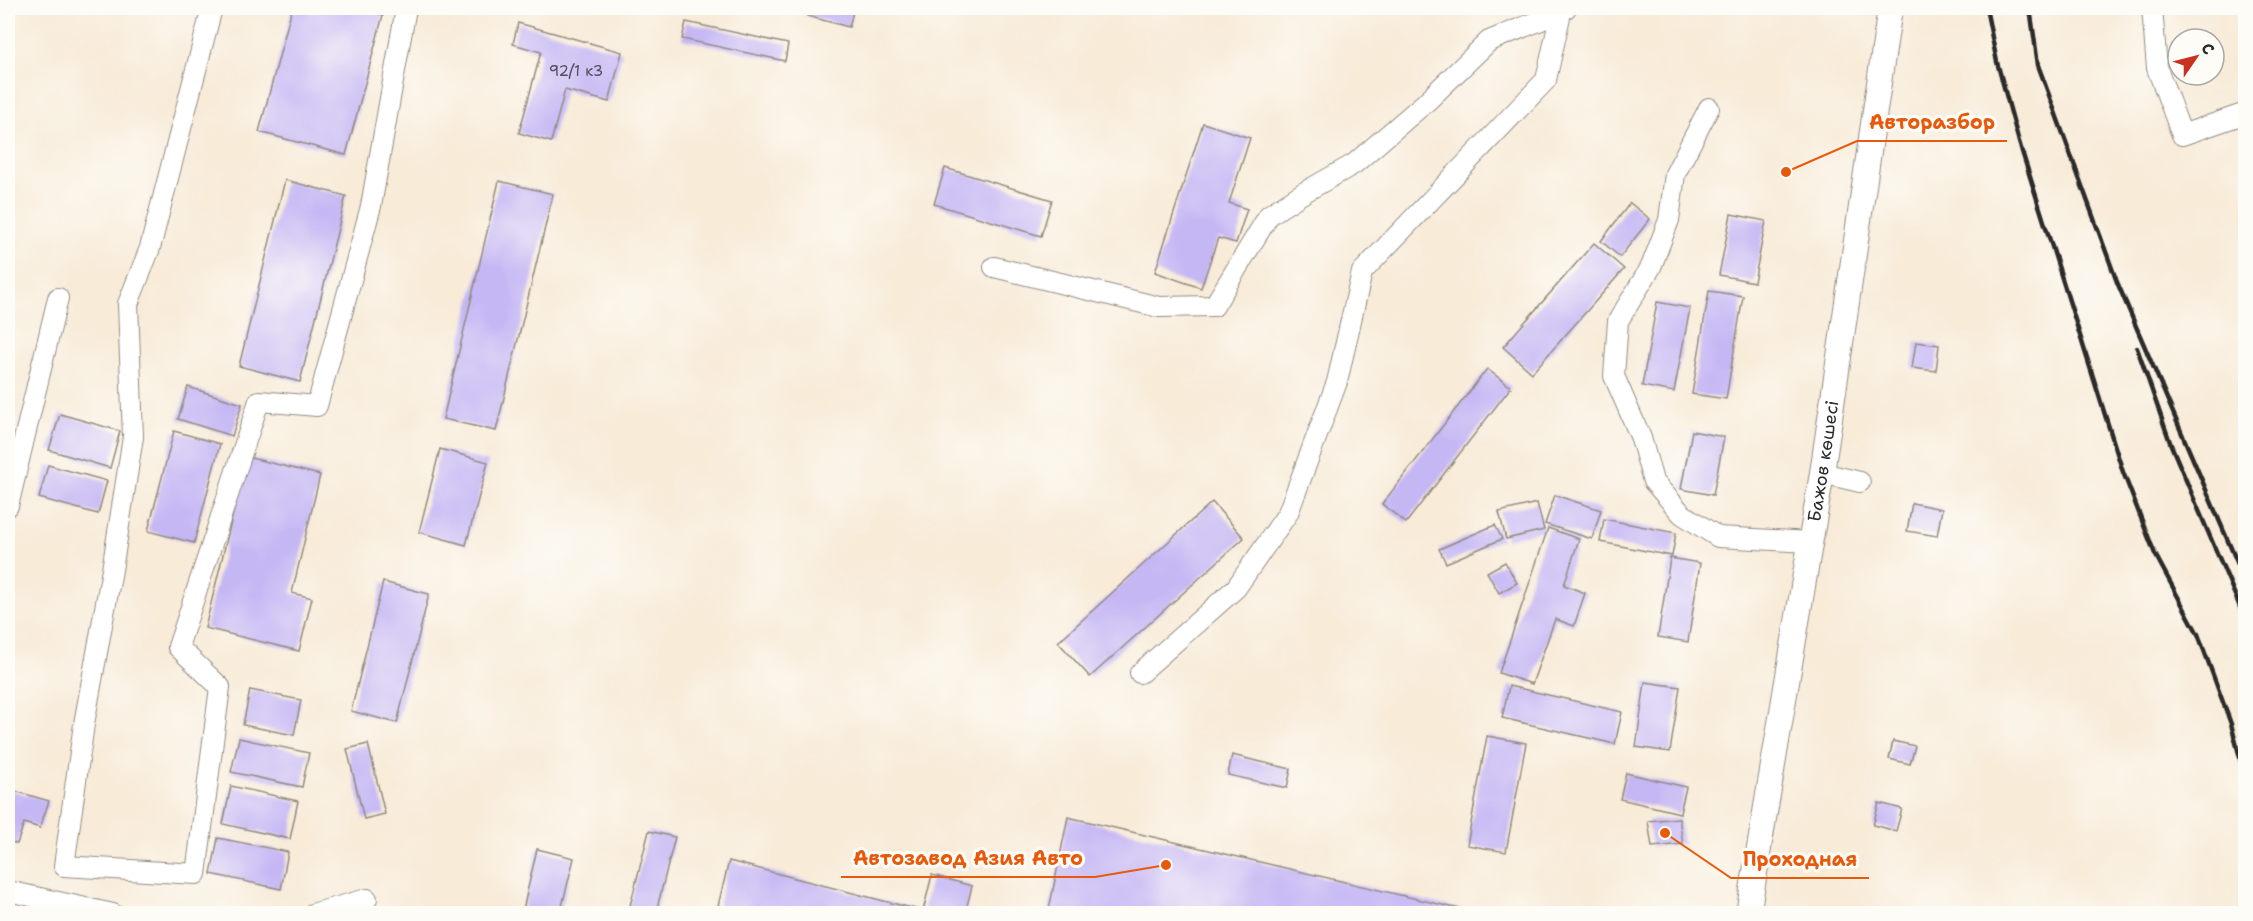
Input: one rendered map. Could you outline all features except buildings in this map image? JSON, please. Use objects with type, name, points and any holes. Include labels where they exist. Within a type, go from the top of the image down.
[{"type":"main road","name":"Бажов көшесі","points":[[1748,914],[1822,473],[1890,8]]},
{"type":"street","points":[[212,8],[150,248],[128,304],[133,437],[84,724],[64,866],[196,874],[220,687],[178,647],[259,401],[317,406],[371,206],[406,8]]},
{"type":"street","points":[[2152,8],[2157,68],[2182,135],[2246,114]]},
{"type":"street","points":[[993,267],[1159,307],[1214,306],[1269,215],[1354,164],[1426,102],[1489,40],[1563,10]]},
{"type":"street","points":[[1140,673],[1236,588],[1288,513],[1337,382],[1362,272],[1546,80],[1563,10]]},
{"type":"street","points":[[1709,108],[1675,174],[1669,220],[1652,267],[1618,321],[1614,376],[1641,438],[1653,481],[1682,514],[1718,537],[1810,542]]},
{"type":"street","points":[[8,506],[58,298]]},
{"type":"street","points":[[1822,473],[1860,482]]},
{"type":"street","points":[[8,891],[113,914]]},
{"type":"street","points":[[312,914],[366,899]]},
{"type":"railway","points":[[1986,8],[1997,62],[2019,142],[2123,472],[2155,554],[2198,634],[2231,724],[2246,780]]},
{"type":"railway","points":[[2030,8],[2038,65],[2117,282],[2246,583]]},
{"type":"railway","points":[[2137,348],[2171,445],[2246,621]]},
{"type":"place","name":"Авторазбор","points":[[1786,172]]},
{"type":"place","name":"Проходная","points":[[1665,833]]},
{"type":"place","name":"Автозавод Азия Авто","points":[[1166,865]]}]
